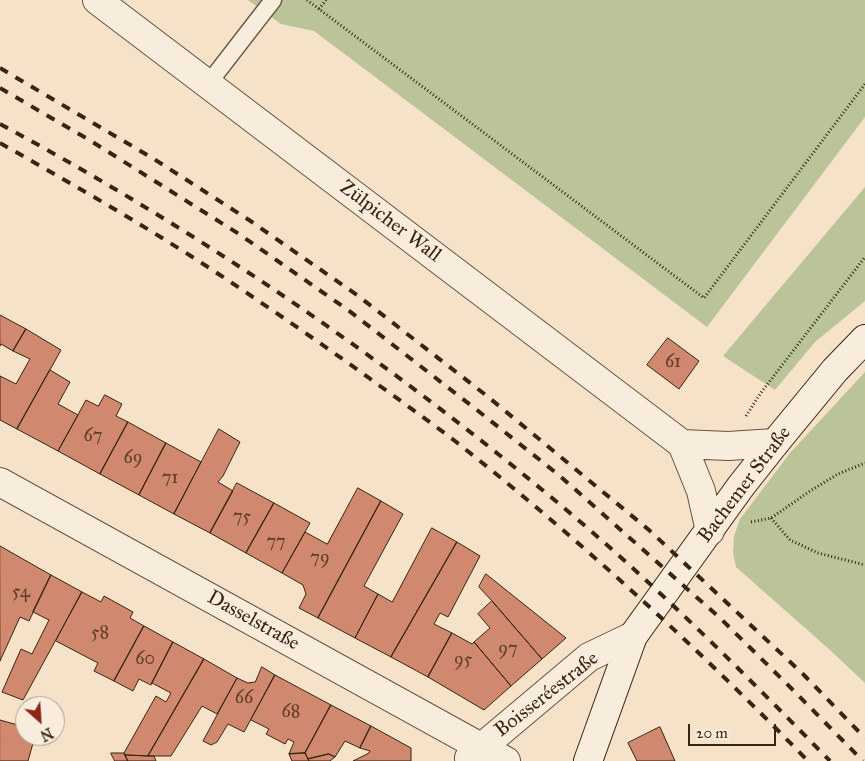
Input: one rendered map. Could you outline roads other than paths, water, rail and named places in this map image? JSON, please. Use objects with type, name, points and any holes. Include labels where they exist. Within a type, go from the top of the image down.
[{"type":"street","name":"Zülpicher Wall","points":[[97,0],[682,444]]},
{"type":"street","name":"Bachemer Straße","points":[[633,636],[741,486],[835,370],[865,339]]},
{"type":"street","points":[[710,531],[701,491],[682,444],[728,446],[775,443]]},
{"type":"street","name":"Dasselstraße","points":[[0,482],[474,754],[506,761]]},
{"type":"street","points":[[588,761],[633,636]]},
{"type":"street","name":"Boisseréestraße","points":[[474,754],[588,657],[633,636]]},
{"type":"lane","points":[[208,84],[273,0]]},
{"type":"railway","points":[[0,68],[154,159],[249,220],[357,295],[487,396],[649,530],[803,674],[865,738]]},
{"type":"railway","points":[[0,88],[91,141],[239,234],[348,310],[477,410],[560,476],[720,618],[863,761]]},
{"type":"railway","points":[[0,124],[72,164],[213,250],[282,295],[417,391],[546,493],[620,557],[727,657],[830,761]]},
{"type":"railway","points":[[0,143],[139,224],[220,275],[341,358],[455,441],[592,555],[680,635],[808,761]]}]
